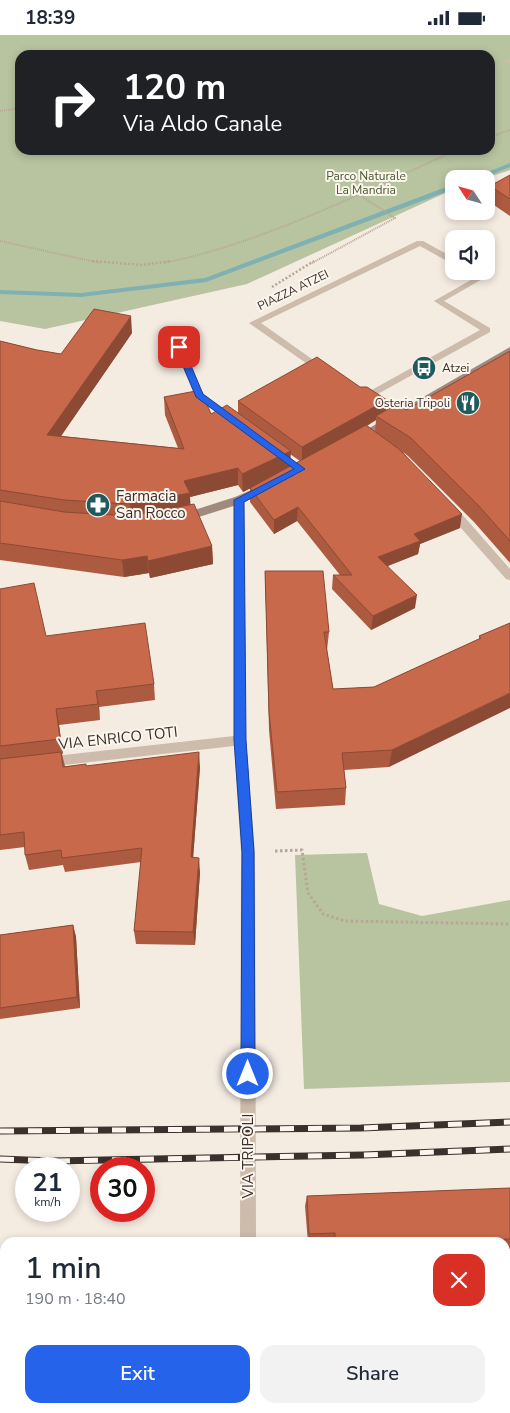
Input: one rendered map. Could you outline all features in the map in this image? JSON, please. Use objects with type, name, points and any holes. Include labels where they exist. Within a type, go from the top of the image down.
[{"type":"street","name":"PIAZZA ATZEI","points":[[332,377],[254,323],[420,243],[445,257]]},
{"type":"street","points":[[355,394],[363,399],[487,329],[438,301],[476,280]]},
{"type":"street","points":[[179,347],[199,395],[238,424]]},
{"type":"street","points":[[345,445],[370,435],[510,351]]},
{"type":"street","points":[[170,520],[189,517],[239,500],[276,482]]},
{"type":"street","name":"VIA TRIPOLI","points":[[239,500],[240,740],[248,852],[248,1237]]},
{"type":"street","points":[[442,500],[510,576]]},
{"type":"street","name":"VIA ENRICO TOTI","points":[[29,764],[240,740]]},
{"type":"path","points":[[0,111],[15,109]]},
{"type":"path","points":[[495,135],[510,130]]},
{"type":"path","points":[[0,241],[104,263],[142,265],[184,259],[253,237],[447,155]]},
{"type":"path","points":[[278,311],[259,295],[333,250],[395,218],[357,194]]},
{"type":"path","points":[[267,852],[302,850],[308,893],[323,914],[345,921],[510,925]]},
{"type":"green space","name":"Parco Naturale La Mandria","points":[[0,35],[510,35],[510,170],[495,175],[495,170],[445,170],[445,193],[247,284],[45,329],[0,321]]},
{"type":"green space","points":[[367,853],[379,904],[422,916],[510,900],[510,1082],[304,1089],[295,855]]},
{"type":"building","points":[[510,175],[510,199],[495,189],[495,183]]},
{"type":"building","points":[[94,309],[131,316],[47,435],[184,449],[164,397],[201,390],[211,414],[227,405],[291,451],[242,474],[238,468],[184,481],[190,493],[130,504],[64,500],[0,490],[0,341],[61,354]]},
{"type":"building","points":[[510,351],[510,541],[478,505],[411,438],[376,416],[397,404],[406,410]]},
{"type":"building","points":[[317,357],[360,387],[367,387],[387,400],[302,447],[238,401]]},
{"type":"building","points":[[366,425],[399,449],[462,514],[414,534],[420,541],[378,557],[417,595],[373,616],[333,575],[352,575],[298,507],[274,520],[250,488]]},
{"type":"building","points":[[0,501],[64,512],[130,516],[194,504],[212,546],[148,561],[147,556],[122,560],[0,543]]},
{"type":"building","points":[[265,571],[323,571],[329,632],[324,632],[333,689],[374,687],[510,623],[510,693],[392,750],[342,753],[346,788],[277,792],[269,712]]},
{"type":"building","points":[[34,583],[46,636],[145,623],[154,684],[96,691],[98,704],[56,709],[60,739],[0,746],[0,589]]},
{"type":"building","points":[[61,752],[63,767],[86,764],[86,766],[199,752],[191,857],[199,858],[193,932],[134,931],[142,848],[62,858],[61,850],[25,855],[24,832],[0,835],[0,759]]},
{"type":"building","points":[[73,925],[77,997],[0,1008],[0,935]]},
{"type":"building","points":[[510,1188],[510,1237],[335,1237],[335,1233],[309,1234],[307,1196]]},
{"type":"waterway","points":[[495,171],[510,165]]},
{"type":"waterway","points":[[0,292],[81,295],[206,280],[445,189]]},
{"type":"railway","points":[[0,1131],[361,1128],[510,1122]]},
{"type":"railway","points":[[0,1159],[53,1161],[363,1155],[510,1149]]},
{"type":"place","name":"Atzei","points":[[424,368]]},
{"type":"place","name":"Osteria Tripoli","points":[[468,403]]},
{"type":"place","name":"Farmacia San Rocco","points":[[98,505]]},
{"type":"route","points":[[179,347],[199,395],[300,469],[239,500],[240,740],[248,852],[248,1074]]}]
